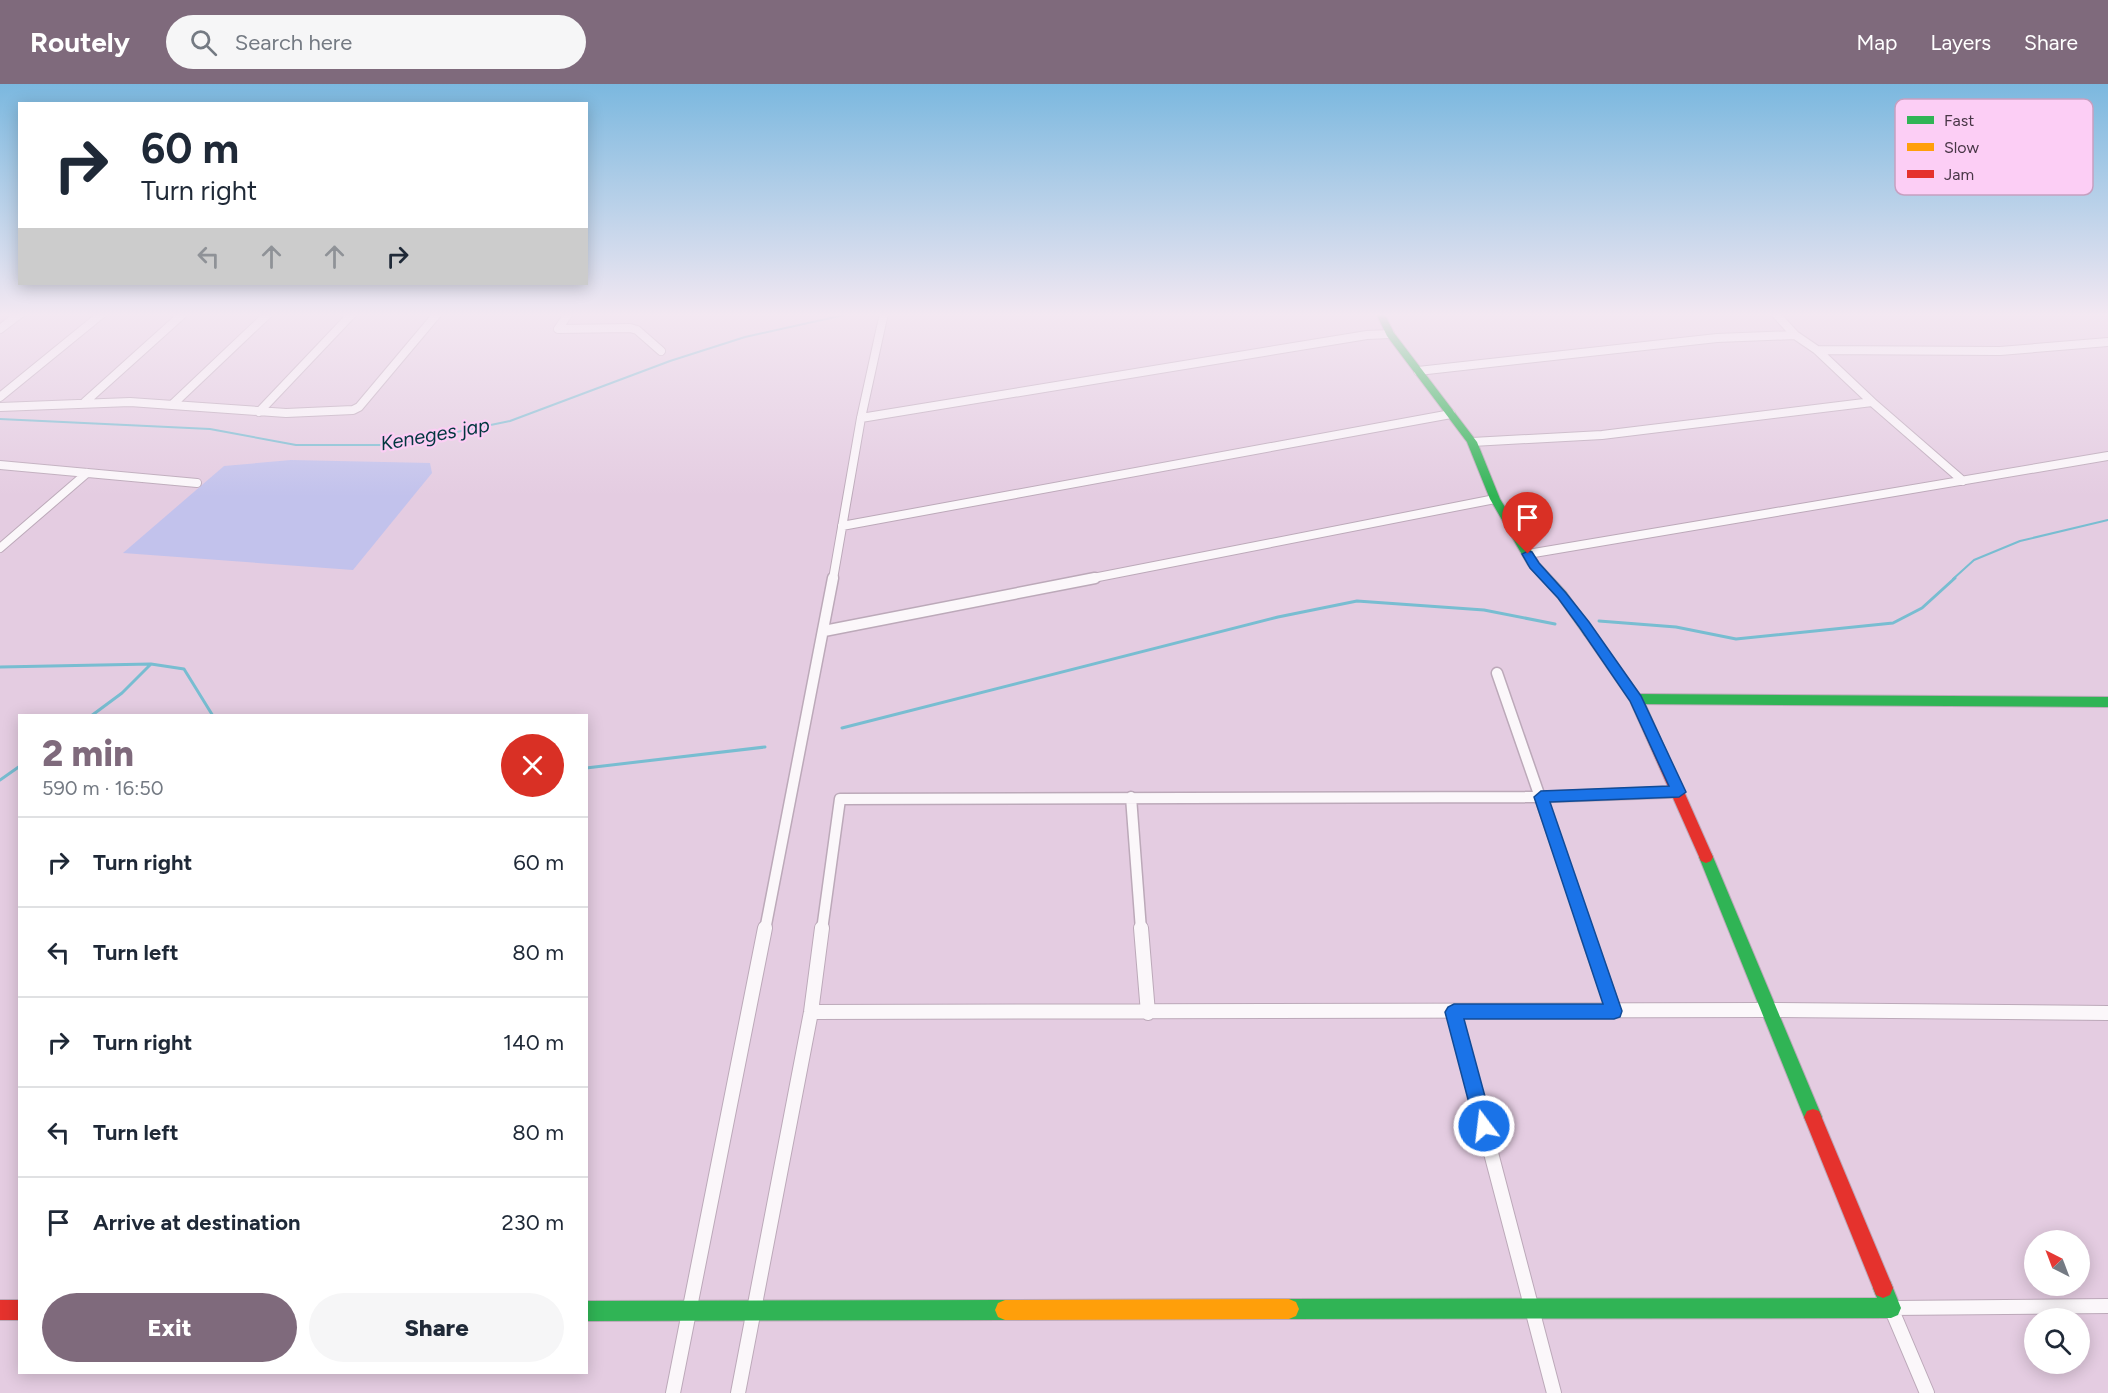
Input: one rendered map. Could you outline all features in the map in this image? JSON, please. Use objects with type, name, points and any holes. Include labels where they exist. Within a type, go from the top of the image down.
[{"type":"street","points":[[0,397],[28,374]]},
{"type":"street","points":[[85,402],[116,374]]},
{"type":"street","points":[[173,404],[205,374]]},
{"type":"street","points":[[259,412],[295,374]]},
{"type":"street","points":[[0,407],[85,402],[173,404],[259,412],[346,411],[359,407],[387,374]]},
{"type":"street","points":[[674,1393],[824,631],[871,374]]},
{"type":"street","points":[[861,418],[1129,374]]},
{"type":"street","points":[[1420,374],[1472,442],[1495,499],[1534,565],[1588,630],[1636,699],[1679,792],[1926,1393]]},
{"type":"street","points":[[1842,374],[1963,481]]},
{"type":"street","points":[[1472,442],[1602,435],[1872,402]]},
{"type":"street","points":[[842,526],[1450,414]]},
{"type":"street","points":[[1528,554],[2108,456]]},
{"type":"street","points":[[0,465],[197,483]]},
{"type":"street","points":[[0,548],[87,473]]},
{"type":"street","points":[[824,631],[1495,499]]},
{"type":"street","points":[[1497,673],[1614,1011]]},
{"type":"street","points":[[1636,699],[2108,702]]},
{"type":"street","points":[[738,1393],[811,1012],[840,799],[1541,797],[1679,792]]},
{"type":"street","points":[[1131,797],[1148,1013]]},
{"type":"street","points":[[811,1012],[1767,1010],[2108,1013]]},
{"type":"street","points":[[1454,1012],[1554,1393]]},
{"type":"street","points":[[588,1311],[2108,1306]]},
{"type":"street","points":[[0,1310],[18,1310]]},
{"type":"shaded area","points":[[291,460],[430,463],[432,473],[353,570],[123,553],[224,466]]},
{"type":"waterway","name":"Keneges jap","points":[[0,419],[210,429],[296,445],[394,445],[510,421],[635,374]]},
{"type":"waterway","points":[[1953,579],[1974,560],[2020,541],[2108,520]]},
{"type":"waterway","points":[[1599,621],[1676,627],[1736,639],[1893,623],[1922,608],[1955,578]]},
{"type":"waterway","points":[[842,728],[1278,617],[1357,601],[1484,610],[1555,624]]},
{"type":"waterway","points":[[0,667],[151,664],[184,669],[212,714]]},
{"type":"waterway","points":[[94,714],[122,693],[150,665]]},
{"type":"waterway","points":[[588,768],[765,747]]},
{"type":"waterway","points":[[0,780],[18,767]]},
{"type":"traffic: fast","points":[[1420,374],[1472,442],[1495,499],[1534,565],[1562,595],[1589,633]]},
{"type":"traffic: fast","points":[[1636,699],[2108,702]]},
{"type":"traffic: fast","points":[[1706,857],[1813,1117]]},
{"type":"traffic: fast","points":[[1289,1309],[1891,1308],[1883,1288]]},
{"type":"traffic: fast","points":[[588,1311],[1005,1310]]},
{"type":"traffic: slow","points":[[1005,1310],[1289,1309]]},
{"type":"traffic: jam","points":[[1589,633],[1636,699],[1706,857]]},
{"type":"traffic: jam","points":[[1813,1117],[1883,1288]]},
{"type":"traffic: jam","points":[[0,1310],[18,1310]]},
{"type":"route","points":[[1484,1126],[1454,1012],[1614,1011],[1541,797],[1679,792],[1636,699],[1595,639],[1562,596],[1534,565],[1528,554]]}]
